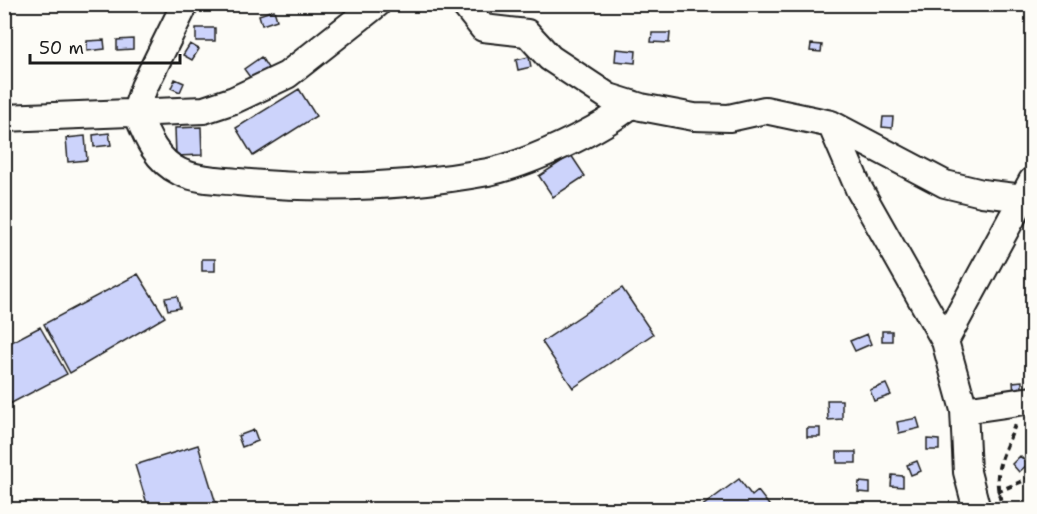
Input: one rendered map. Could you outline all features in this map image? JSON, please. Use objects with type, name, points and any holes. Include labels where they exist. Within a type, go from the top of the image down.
[{"type":"street","points":[[186,4],[144,87],[136,111],[152,146],[164,162],[181,172],[205,179],[291,187],[399,183],[490,171],[556,148],[616,118],[632,104]]},
{"type":"street","points":[[4,118],[204,110],[234,100],[287,75],[377,4]]},
{"type":"street","points":[[464,4],[483,28],[527,33],[550,58],[609,97],[694,117],[729,118],[765,110],[831,124],[945,184],[982,193],[1030,192]]},
{"type":"street","points":[[831,124],[859,189],[945,341],[964,410],[967,472],[983,502]]},
{"type":"street","points":[[945,341],[1030,192]]},
{"type":"street","points":[[964,410],[1028,401]]},
{"type":"path","points":[[983,502],[1028,401]]},
{"type":"path","points":[[983,502],[1032,477]]},
{"type":"path","points":[[983,502],[1005,510]]},
{"type":"building","points":[[789,4],[801,4],[801,11],[789,10]]},
{"type":"building","points":[[274,10],[277,20],[262,25],[259,15]]},
{"type":"building","points":[[196,28],[215,28],[215,41],[196,41]]},
{"type":"building","points":[[652,33],[670,33],[669,43],[651,42]]},
{"type":"building","points":[[133,39],[133,49],[117,50],[117,40]]},
{"type":"building","points":[[104,40],[105,49],[87,51],[87,41]]},
{"type":"building","points":[[190,44],[199,49],[192,60],[183,55]]},
{"type":"building","points":[[811,44],[822,45],[821,52],[810,51]]},
{"type":"building","points":[[616,49],[636,51],[635,63],[615,61]]},
{"type":"building","points":[[261,57],[268,68],[252,80],[244,69]]},
{"type":"building","points":[[529,57],[531,67],[518,70],[516,60]]},
{"type":"building","points":[[175,79],[184,83],[180,92],[171,88]]},
{"type":"building","points":[[299,89],[316,116],[253,156],[236,128]]},
{"type":"building","points":[[883,117],[893,117],[892,128],[882,127]]},
{"type":"building","points":[[201,127],[202,155],[176,156],[175,128]]},
{"type":"building","points":[[109,133],[111,145],[94,147],[93,135]]},
{"type":"building","points":[[85,136],[87,160],[68,162],[66,138]]},
{"type":"building","points":[[571,155],[585,176],[553,197],[539,176]]},
{"type":"building","points":[[202,259],[215,259],[215,271],[202,271]]},
{"type":"building","points":[[138,274],[165,317],[70,373],[44,324]]},
{"type":"building","points":[[622,288],[653,334],[573,388],[542,342]]},
{"type":"building","points":[[177,296],[180,308],[168,310],[165,298]]},
{"type":"building","points":[[40,327],[67,374],[4,407],[4,346]]},
{"type":"building","points":[[882,331],[892,331],[892,341],[882,341]]},
{"type":"building","points":[[867,334],[871,344],[855,351],[850,341]]},
{"type":"building","points":[[1022,381],[1022,394],[1014,394],[1013,382]]},
{"type":"building","points":[[886,384],[891,395],[874,401],[870,390]]},
{"type":"building","points":[[827,400],[842,400],[842,419],[828,420]]},
{"type":"building","points":[[917,418],[920,428],[899,433],[897,422]]},
{"type":"building","points":[[807,428],[820,428],[820,437],[807,437]]},
{"type":"building","points":[[254,430],[258,441],[242,447],[238,436]]},
{"type":"building","points":[[927,439],[939,440],[939,450],[927,450]]},
{"type":"building","points":[[198,445],[218,510],[149,510],[135,465]]},
{"type":"building","points":[[837,452],[856,452],[856,463],[837,463]]},
{"type":"building","points":[[1020,456],[1028,464],[1019,472],[1012,464]]},
{"type":"building","points":[[917,461],[921,471],[911,475],[907,465]]},
{"type":"building","points":[[892,475],[903,476],[903,487],[891,486]]},
{"type":"building","points":[[739,479],[752,496],[758,491],[773,510],[697,510]]},
{"type":"building","points":[[859,482],[870,483],[870,493],[858,492]]}]
